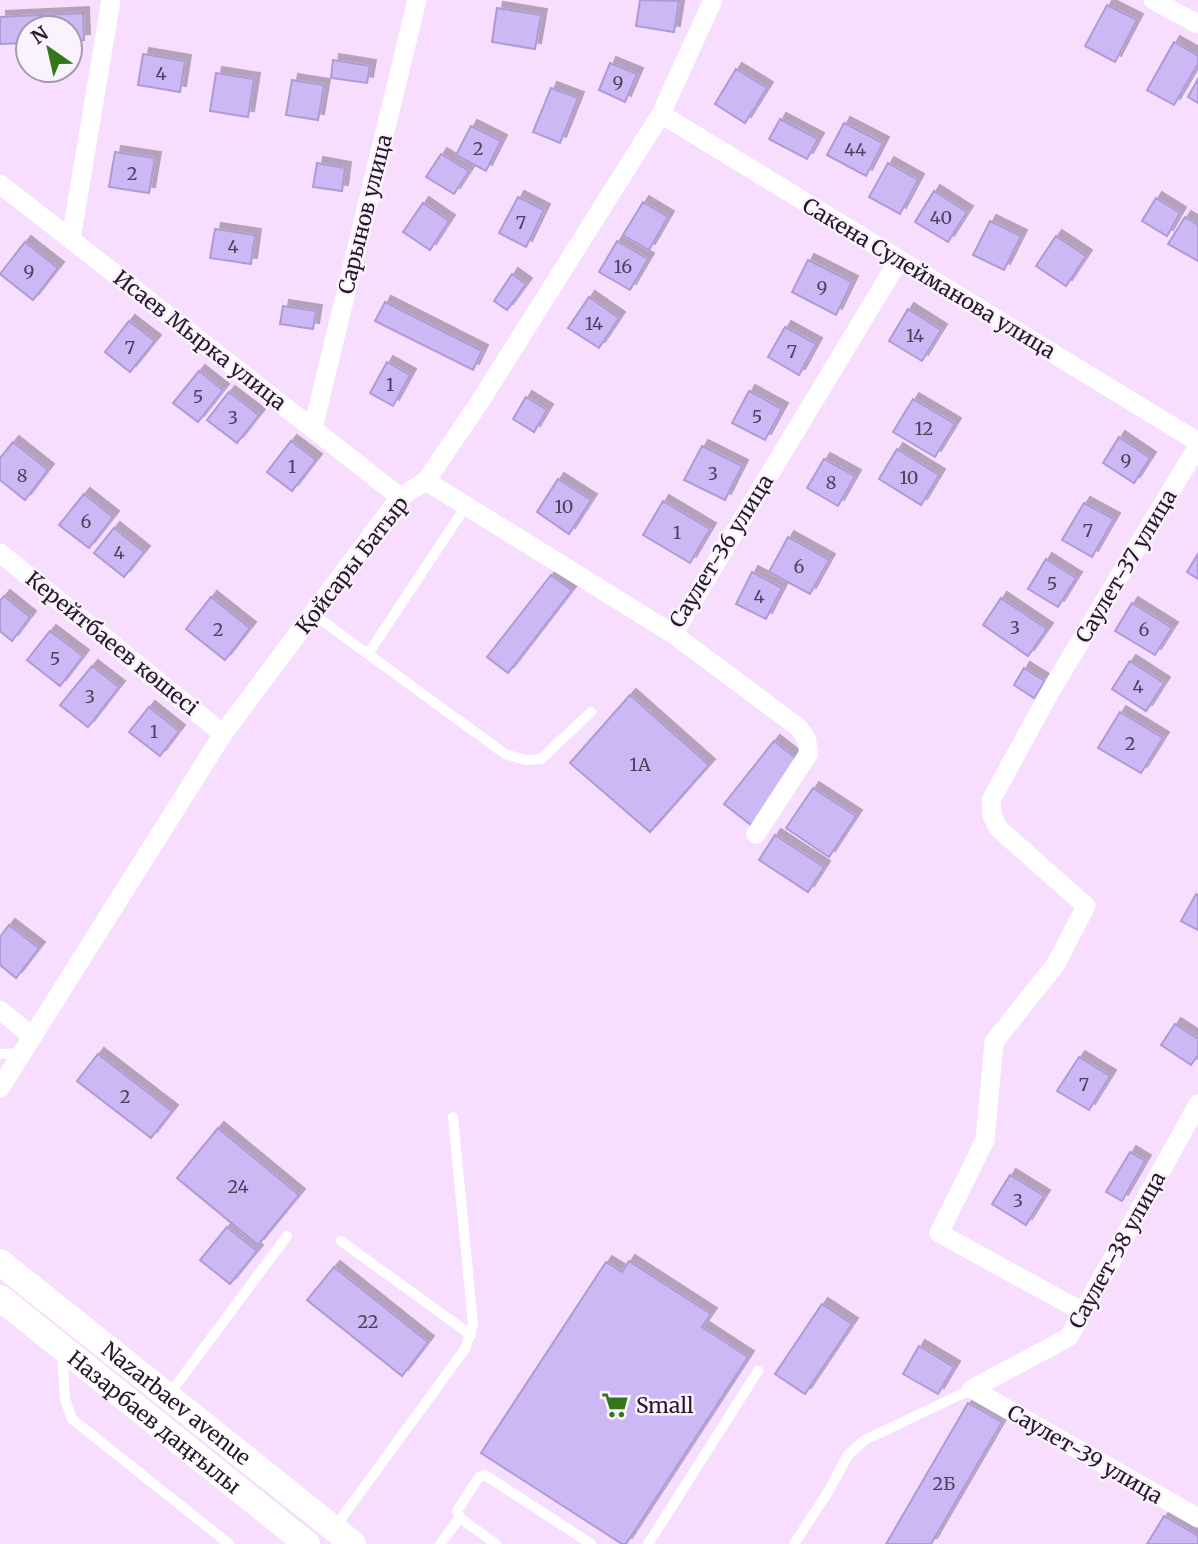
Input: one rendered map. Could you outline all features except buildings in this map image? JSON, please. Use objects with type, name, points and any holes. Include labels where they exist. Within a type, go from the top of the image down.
[{"type":"main road","name":"Nazarbaev avenue","points":[[0,1262],[168,1396],[336,1539]]},
{"type":"main road","name":"Назарбаев даңғылы","points":[[0,1298],[307,1544]]},
{"type":"street","points":[[71,239],[111,0]]},
{"type":"street","name":"Сарынов улица","points":[[313,428],[418,0]]},
{"type":"street","name":"Қойсары Батыр","points":[[0,1088],[223,734],[400,497],[426,481],[479,403],[661,114],[713,0]]},
{"type":"street","points":[[1153,0],[1198,24]]},
{"type":"street","name":"Сакена Сулейманова улица","points":[[661,114],[1198,444]]},
{"type":"street","name":"Исаев Мырка улица","points":[[0,184],[400,497]]},
{"type":"street","name":"Саулет-36 улица","points":[[426,481],[673,634],[898,260]]},
{"type":"street","name":"Саулет-37 улица","points":[[1083,1312],[939,1233],[985,1140],[994,1042],[1056,964],[1086,906],[998,828],[992,815],[992,800],[1054,685],[1198,444]]},
{"type":"street","name":"Керейтбаеев көшесі","points":[[0,553],[223,734]]},
{"type":"street","points":[[673,634],[798,727],[806,738],[809,753],[756,834]]},
{"type":"street","points":[[0,1010],[27,1044]]},
{"type":"street","name":"Саулет-38 улица","points":[[972,1389],[1069,1337],[1198,1104]]},
{"type":"street","name":"Саулет-39 улица","points":[[972,1389],[1198,1518]]},
{"type":"lane","points":[[368,654],[466,506]]},
{"type":"lane","points":[[313,614],[505,754],[526,760],[541,760],[591,712]]},
{"type":"lane","points":[[0,1054],[27,1044]]},
{"type":"lane","points":[[336,1539],[465,1349],[471,1335],[473,1324],[453,1117]]},
{"type":"lane","points":[[168,1396],[287,1236]]},
{"type":"lane","points":[[341,1241],[471,1335]]},
{"type":"lane","points":[[62,1350],[65,1399],[72,1419],[229,1544]]},
{"type":"lane","points":[[648,1544],[758,1371]]},
{"type":"lane","points":[[794,1544],[848,1455],[865,1440],[972,1389]]},
{"type":"lane","points":[[496,1544],[460,1518],[457,1511],[479,1477],[485,1475],[590,1544]]},
{"type":"lane","points":[[440,1544],[460,1518]]},
{"type":"place","name":"Small","points":[[615,1405]]}]
